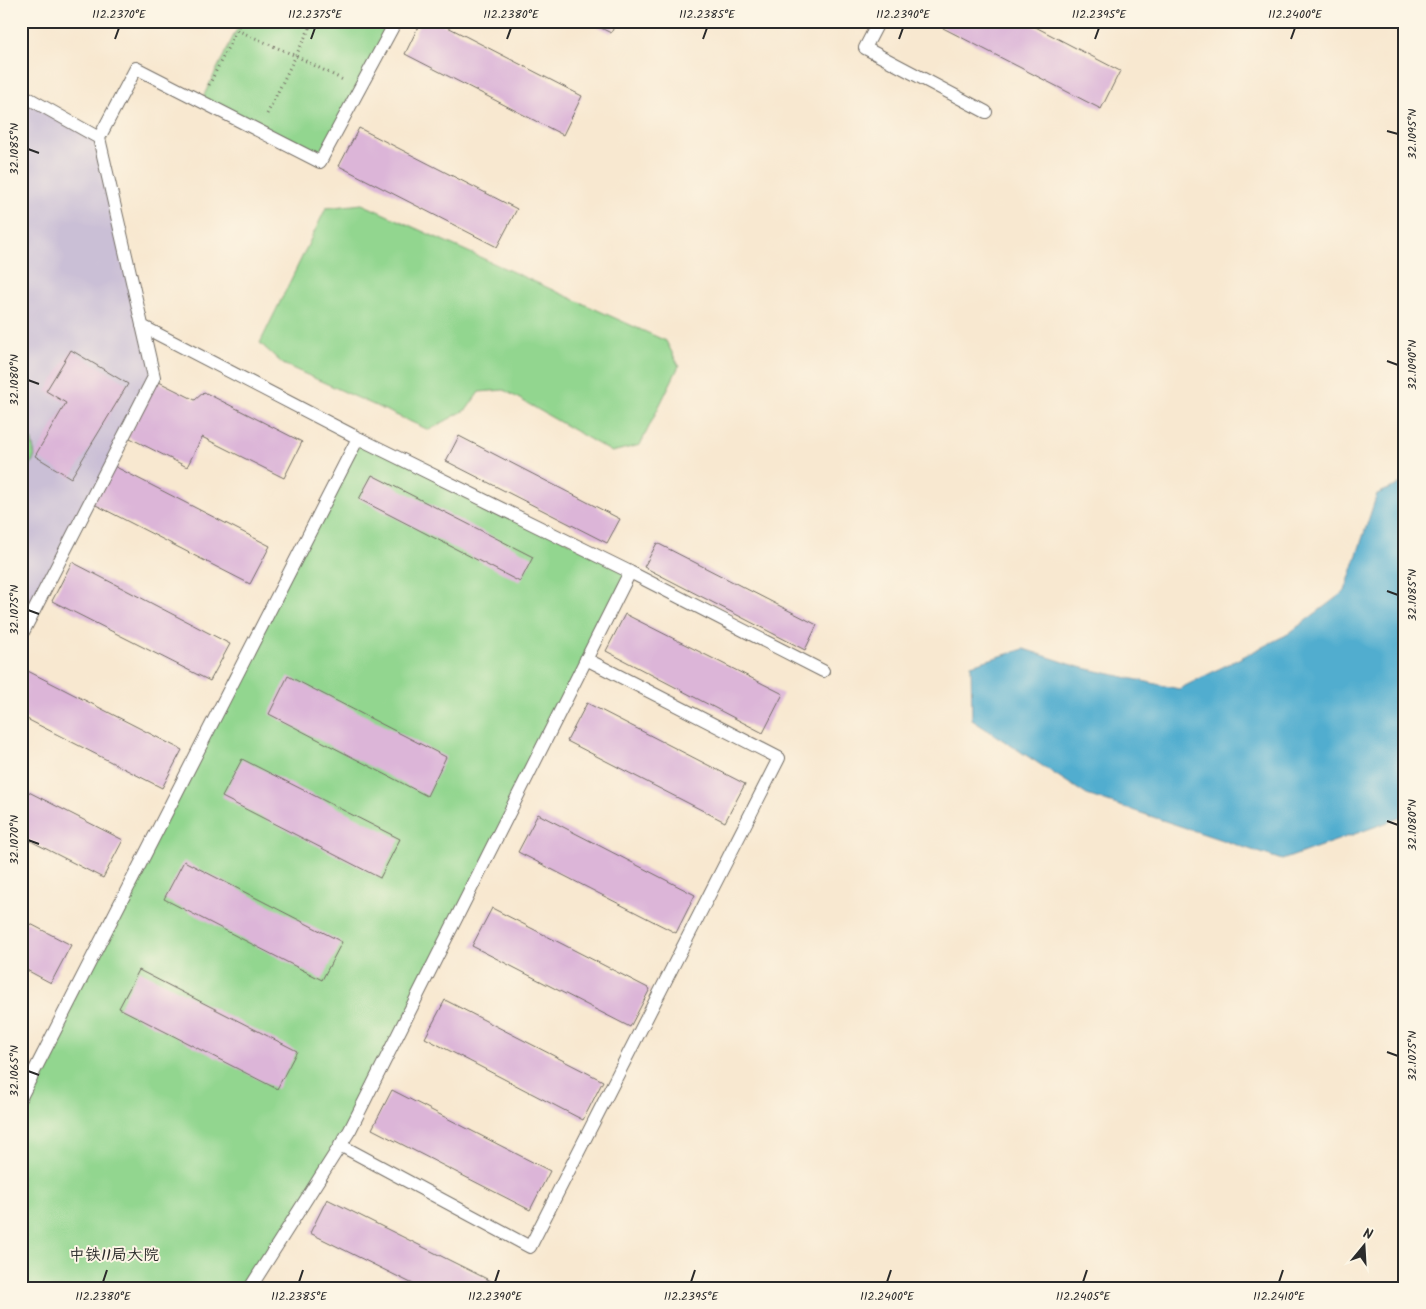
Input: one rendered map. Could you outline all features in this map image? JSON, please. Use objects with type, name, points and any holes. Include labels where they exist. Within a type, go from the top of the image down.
[{"type":"lane","points":[[21,636],[154,378],[99,138],[136,68],[320,162],[396,21]]},
{"type":"lane","points":[[879,21],[865,48],[986,112]]},
{"type":"lane","points":[[21,94],[99,138]]},
{"type":"lane","points":[[142,326],[358,438],[630,572],[822,671]]},
{"type":"lane","points":[[21,1097],[358,438]]},
{"type":"lane","points":[[250,1288],[354,1121],[630,572]]},
{"type":"lane","points":[[340,1145],[530,1247],[779,758],[586,659]]},
{"type":"path","points":[[201,101],[241,21]]},
{"type":"path","points":[[258,131],[313,21]]},
{"type":"path","points":[[237,30],[296,56],[360,89]]},
{"type":"shaded area","points":[[21,94],[99,138],[154,377],[21,636]]},
{"type":"green space","points":[[241,21],[384,21],[393,26],[320,162],[201,101]]},
{"type":"green space","points":[[362,204],[666,341],[679,366],[640,445],[612,452],[504,390],[479,392],[467,409],[429,430],[283,364],[260,343],[326,208]]},
{"type":"green space","points":[[21,389],[35,456],[21,483]]},
{"type":"green space","points":[[358,438],[630,572],[340,1145],[250,1288],[21,1288],[21,1097]]},
{"type":"water","points":[[1405,482],[1405,816],[1282,860],[1087,795],[972,720],[971,665],[1024,649],[1079,667],[1179,689],[1288,634],[1345,591],[1377,494]]},
{"type":"building","points":[[421,21],[436,21],[582,96],[563,135],[405,54]]},
{"type":"building","points":[[587,21],[617,21],[611,33]]},
{"type":"building","points":[[946,21],[1024,21],[1120,71],[1101,109],[943,28]]},
{"type":"building","points":[[359,128],[517,209],[497,247],[339,166]]},
{"type":"building","points":[[71,350],[128,384],[71,478],[35,456],[66,403],[46,391]]},
{"type":"building","points":[[157,381],[195,400],[204,392],[302,442],[284,478],[202,437],[187,467],[128,437]]},
{"type":"building","points":[[459,436],[620,519],[607,543],[446,461]]},
{"type":"building","points":[[112,465],[270,546],[250,584],[92,503]]},
{"type":"building","points":[[372,475],[533,557],[520,582],[359,499]]},
{"type":"building","points":[[657,543],[817,625],[805,650],[644,567]]},
{"type":"building","points":[[72,562],[230,644],[210,681],[52,601]]},
{"type":"building","points":[[625,614],[783,694],[763,733],[606,651]]},
{"type":"building","points":[[24,669],[182,750],[162,788],[21,716],[21,674]]},
{"type":"building","points":[[288,676],[446,757],[427,796],[269,714]]},
{"type":"building","points":[[587,703],[745,784],[725,822],[567,741]]},
{"type":"building","points":[[242,759],[400,839],[380,878],[222,797]]},
{"type":"building","points":[[21,788],[123,840],[103,878],[21,836]]},
{"type":"building","points":[[538,814],[695,895],[676,933],[518,852]]},
{"type":"building","points":[[184,861],[342,942],[322,980],[164,899]]},
{"type":"building","points":[[492,908],[650,989],[630,1027],[472,946]]},
{"type":"building","points":[[21,919],[71,945],[51,983],[21,967]]},
{"type":"building","points":[[139,970],[297,1051],[277,1089],[119,1008]]},
{"type":"building","points":[[445,1000],[603,1081],[583,1120],[425,1038]]},
{"type":"building","points":[[392,1090],[550,1171],[530,1210],[372,1129]]},
{"type":"building","points":[[327,1199],[505,1288],[421,1288],[310,1233]]},
{"type":"district","name":"中铁11局大院","points":[[114,1254]]}]
